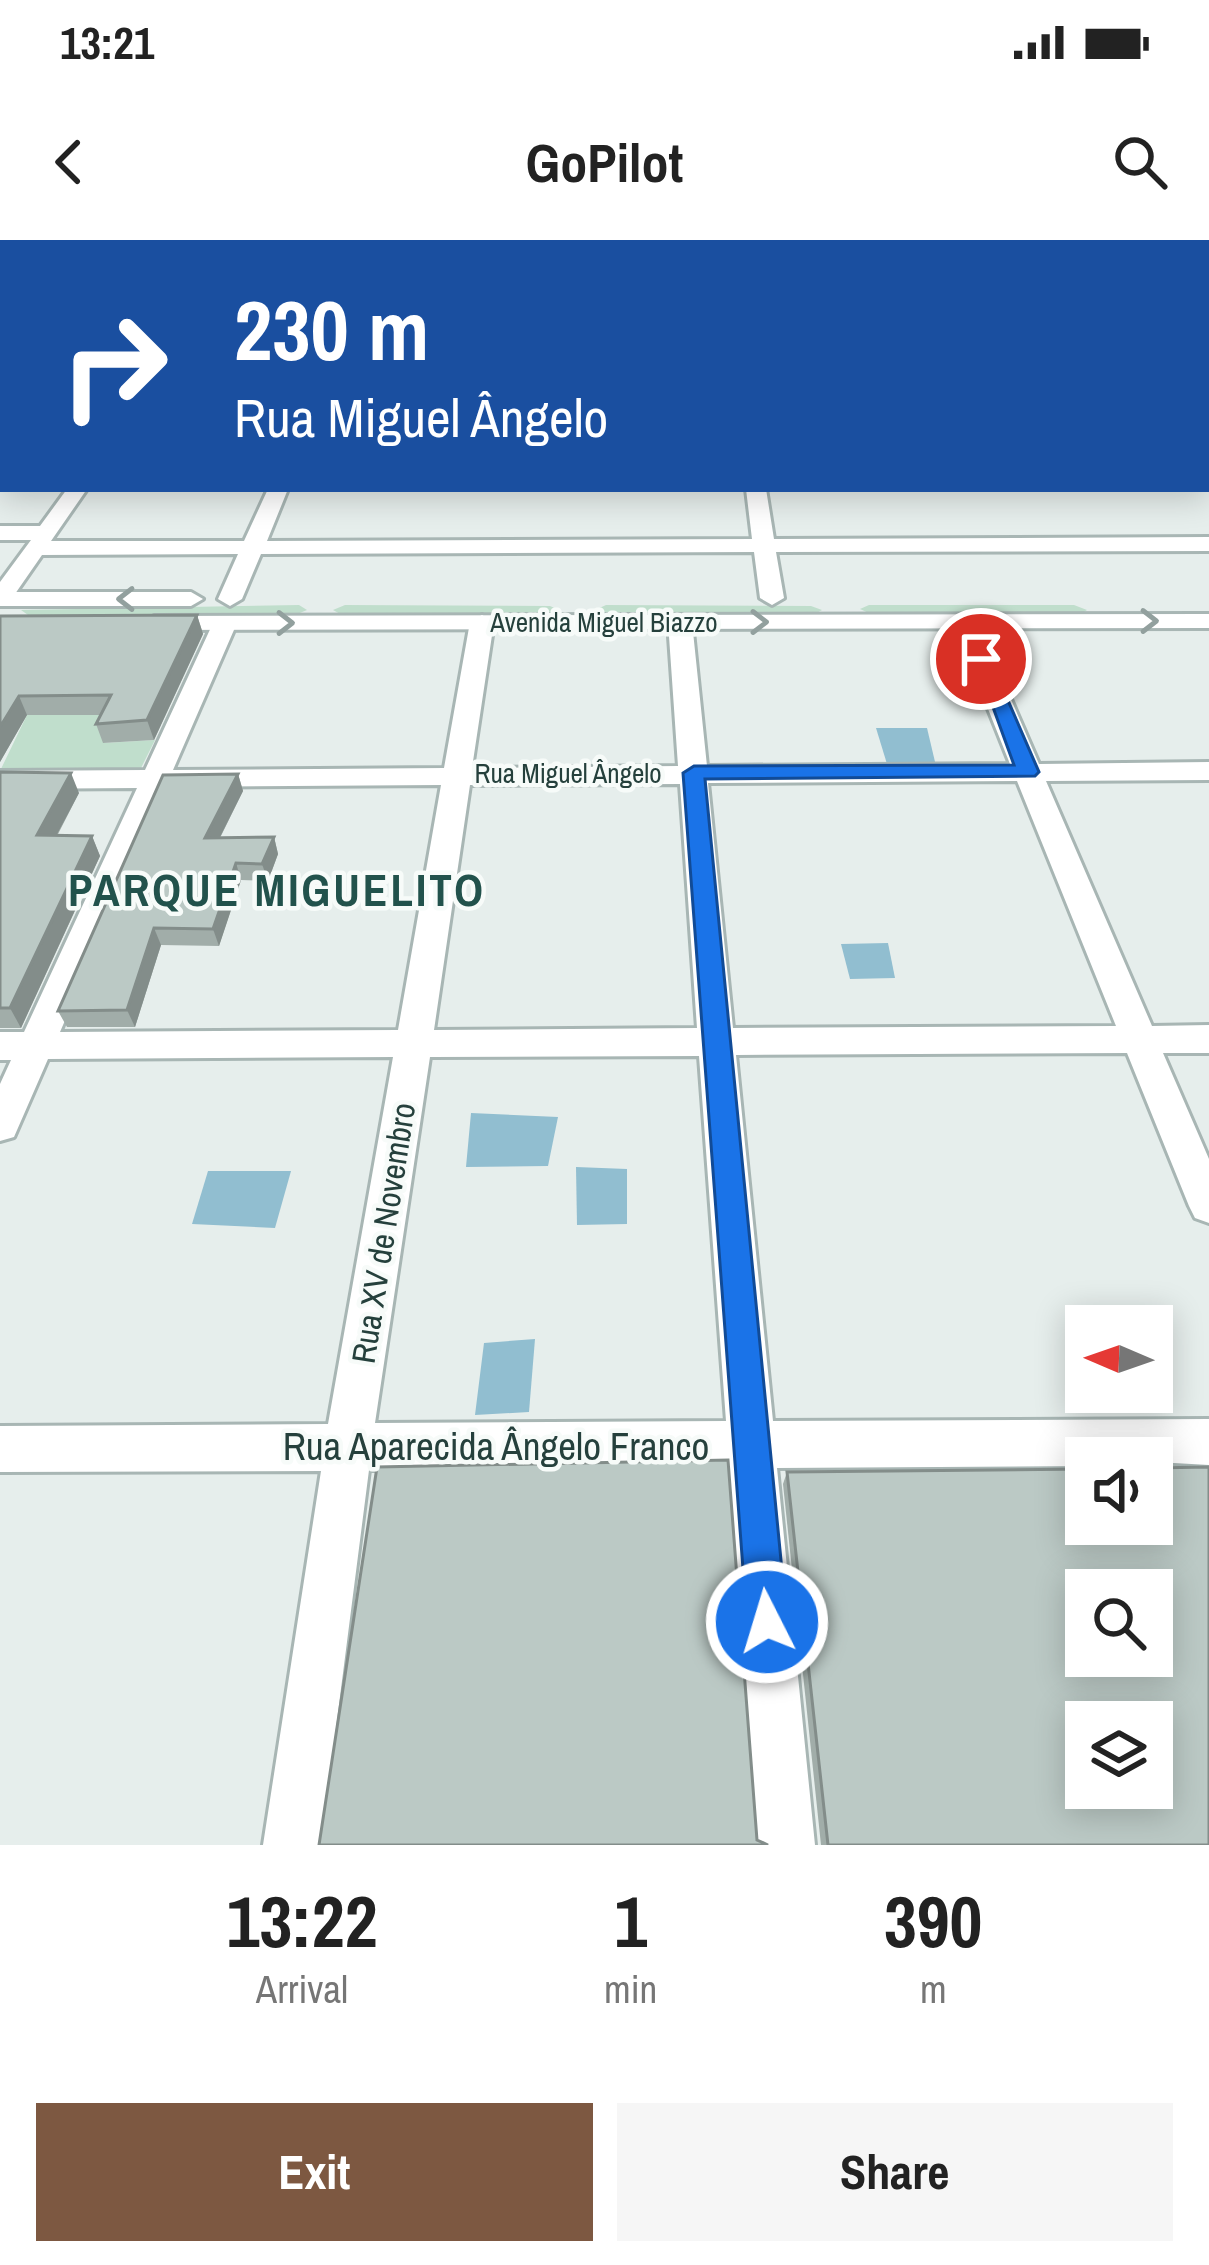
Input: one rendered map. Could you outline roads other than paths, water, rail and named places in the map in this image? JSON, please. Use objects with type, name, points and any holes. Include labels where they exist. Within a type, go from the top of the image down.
[{"type":"street","points":[[5,609],[40,540],[74,492]]},
{"type":"street","points":[[0,1126],[17,1046],[156,779],[277,492]]},
{"type":"street","points":[[756,492],[772,598]]},
{"type":"street","points":[[0,533],[40,540],[253,548],[1209,544]]},
{"type":"street","name":"Avenida Miguel Biazzo","points":[[228,611],[482,622],[772,598],[839,610],[965,621],[1209,621]]},
{"type":"street","name":"Avenida Miguel Biazzo","points":[[5,609],[585,610],[680,622],[839,610],[1209,598]]},
{"type":"street","points":[[965,621],[1209,1206]]},
{"type":"street","name":"Rua XV de Novembro","points":[[292,1845],[348,1447],[482,622]]},
{"type":"street","points":[[680,622],[786,1845]]},
{"type":"street","name":"Rua Miguel Ângelo","points":[[0,780],[1209,771]]},
{"type":"street","points":[[17,1046],[1209,1039]]},
{"type":"street","name":"Rua Aparecida Ângelo Franco","points":[[0,1449],[1209,1442]]},
{"type":"water","points":[[876,728],[927,728],[936,766],[887,764]]},
{"type":"water","points":[[888,943],[895,978],[850,979],[841,944]]},
{"type":"water","points":[[471,1113],[558,1117],[548,1166],[466,1167]]},
{"type":"water","points":[[576,1167],[627,1169],[627,1224],[577,1225]]},
{"type":"water","points":[[208,1171],[291,1171],[275,1228],[192,1224]]},
{"type":"water","points":[[535,1339],[529,1412],[475,1415],[484,1343]]},
{"type":"district","name":"PARQUE MIGUELITO","points":[[277,889]]}]
